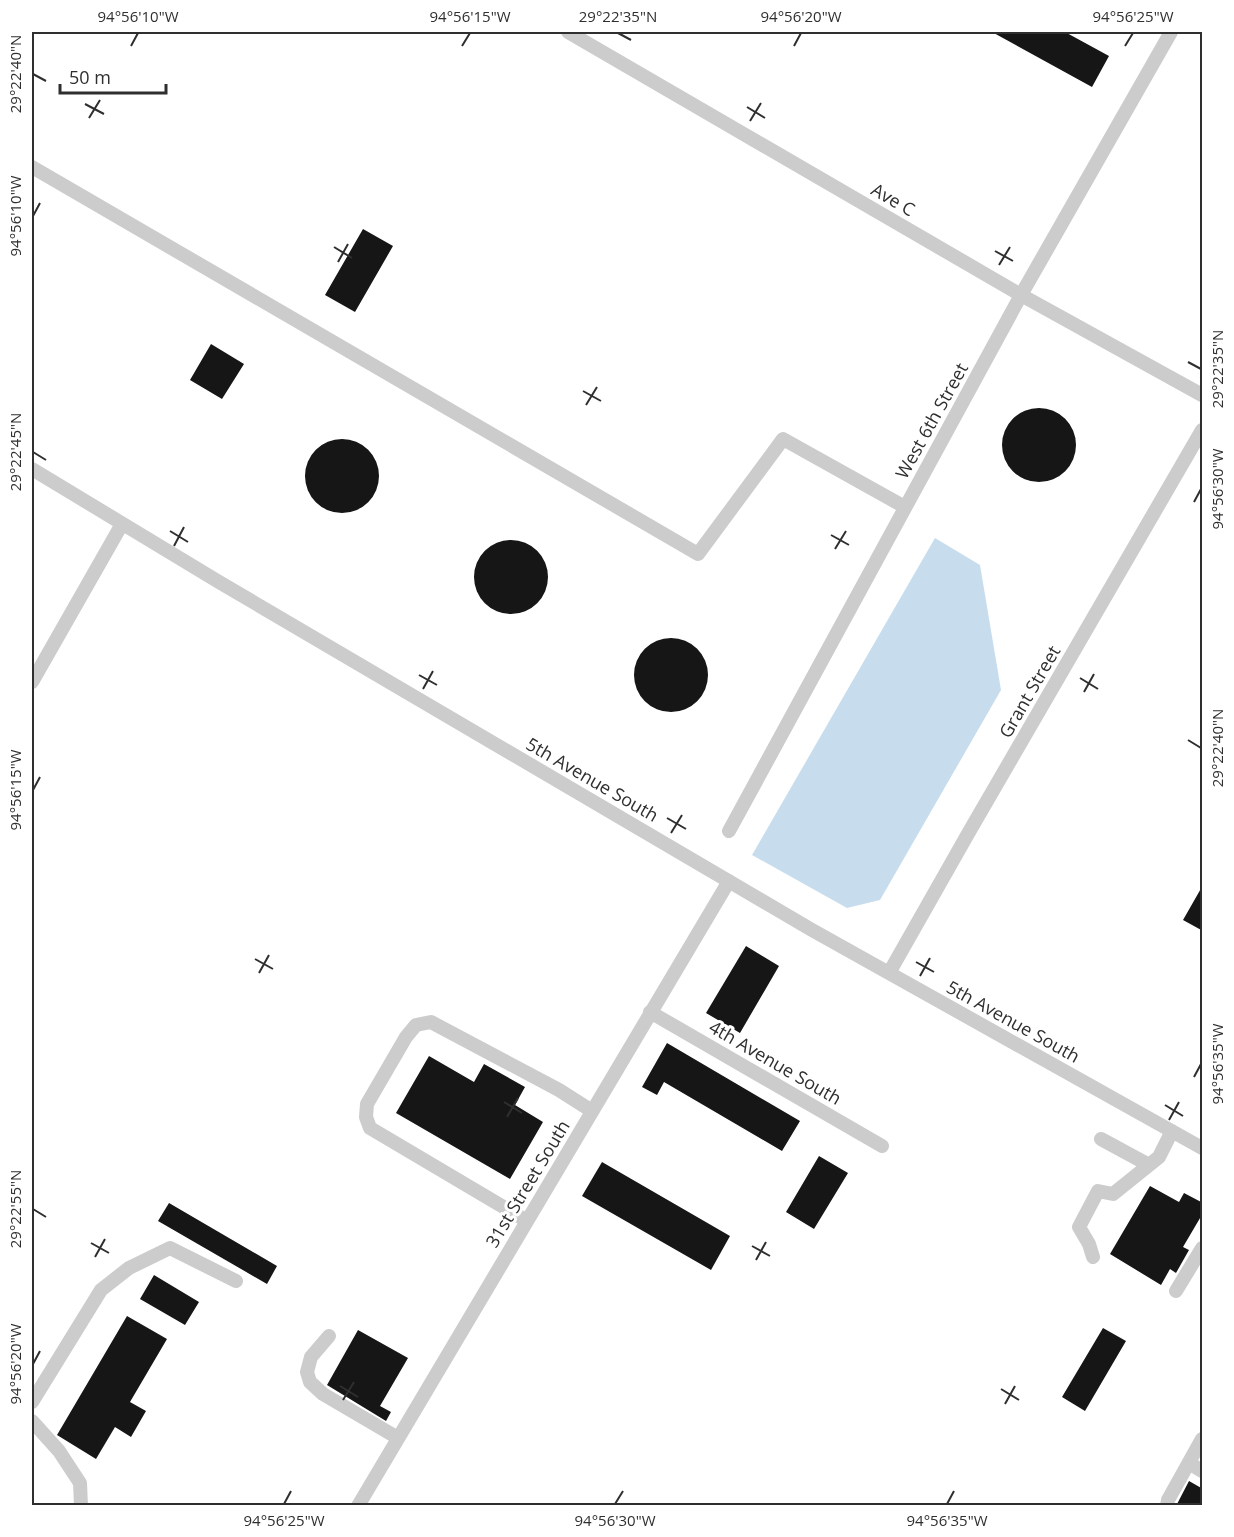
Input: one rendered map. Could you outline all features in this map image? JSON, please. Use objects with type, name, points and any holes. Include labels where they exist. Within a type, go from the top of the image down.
[{"type":"street","name":"Ave C","points":[[568,32],[1021,295],[1203,396]]},
{"type":"street","name":"West 6th Street","points":[[729,831],[1021,295],[1171,32]]},
{"type":"street","points":[[32,167],[698,554],[783,439],[905,507]]},
{"type":"street","name":"Grant Street","points":[[889,973],[1203,430]]},
{"type":"street","name":"5th Avenue South","points":[[32,470],[729,881],[1203,1148]]},
{"type":"street","points":[[32,682],[122,524]]},
{"type":"street","name":"31st Street South","points":[[358,1506],[729,881]]},
{"type":"street","name":"4th Avenue South","points":[[650,1012],[882,1146]]},
{"type":"street","points":[[527,1221],[370,1128],[366,1117],[367,1104],[400,1046],[416,1025],[431,1022],[560,1090],[592,1111]]},
{"type":"street","points":[[1093,1257],[1079,1227],[1098,1191],[1113,1194],[1149,1166],[1159,1157],[1172,1131]]},
{"type":"street","points":[[1101,1139],[1149,1166]]},
{"type":"street","points":[[32,1402],[100,1290],[129,1268],[170,1248],[236,1281]]},
{"type":"street","points":[[1176,1291],[1203,1248]]},
{"type":"street","points":[[329,1336],[311,1357],[307,1372],[310,1382],[323,1394],[398,1438]]},
{"type":"street","points":[[32,1421],[59,1451],[80,1483],[81,1506]]},
{"type":"street","points":[[1167,1506],[1168,1500],[1203,1439]]},
{"type":"street","points":[[1189,1463],[1203,1471]]},
{"type":"water","points":[[935,538],[980,565],[1001,690],[880,900],[847,908],[752,855]]},
{"type":"building","points":[[992,32],[1065,32],[1109,56],[1092,87]]},
{"type":"building","points":[[363,229],[393,246],[355,312],[325,295]]},
{"type":"building","points":[[211,344],[244,364],[222,399],[190,380]]},
{"type":"building","points":[[1032,408],[1046,408],[1060,414],[1070,424],[1076,438],[1076,452],[1070,466],[1060,476],[1046,482],[1032,482],[1018,476],[1008,466],[1002,452],[1002,438],[1008,424],[1018,414]]},
{"type":"building","points":[[335,439],[349,439],[363,445],[373,455],[379,469],[379,483],[373,497],[363,507],[349,513],[335,513],[321,507],[311,497],[305,483],[305,469],[311,455],[321,445]]},
{"type":"building","points":[[504,540],[518,540],[532,546],[542,556],[548,570],[548,584],[542,598],[532,608],[518,614],[504,614],[490,608],[480,598],[474,584],[474,570],[480,556],[490,546]]},
{"type":"building","points":[[664,638],[678,638],[692,644],[702,654],[708,668],[708,682],[702,696],[692,706],[678,712],[664,712],[650,706],[640,696],[634,682],[634,668],[640,654],[650,644]]},
{"type":"building","points":[[1203,885],[1203,931],[1183,920]]},
{"type":"building","points":[[746,946],[779,966],[740,1033],[706,1013]]},
{"type":"building","points":[[667,1043],[800,1121],[782,1151],[664,1082],[657,1095],[642,1087]]},
{"type":"building","points":[[429,1056],[474,1082],[484,1064],[525,1087],[515,1105],[543,1122],[510,1179],[396,1113]]},
{"type":"building","points":[[819,1156],[848,1173],[814,1229],[786,1212]]},
{"type":"building","points":[[602,1162],[730,1236],[711,1270],[582,1196]]},
{"type":"building","points":[[1150,1186],[1179,1202],[1184,1193],[1203,1203],[1203,1213],[1183,1247],[1189,1250],[1176,1273],[1170,1269],[1161,1285],[1110,1254]]},
{"type":"building","points":[[169,1203],[277,1266],[267,1284],[158,1221]]},
{"type":"building","points":[[154,1275],[199,1302],[185,1325],[140,1299]]},
{"type":"building","points":[[127,1316],[167,1339],[130,1402],[146,1411],[131,1437],[115,1427],[96,1459],[57,1435]]},
{"type":"building","points":[[1103,1328],[1126,1341],[1085,1411],[1062,1397]]},
{"type":"building","points":[[358,1330],[408,1358],[380,1406],[391,1412],[386,1421],[327,1385]]},
{"type":"building","points":[[1189,1481],[1203,1489],[1203,1506],[1176,1506]]}]
